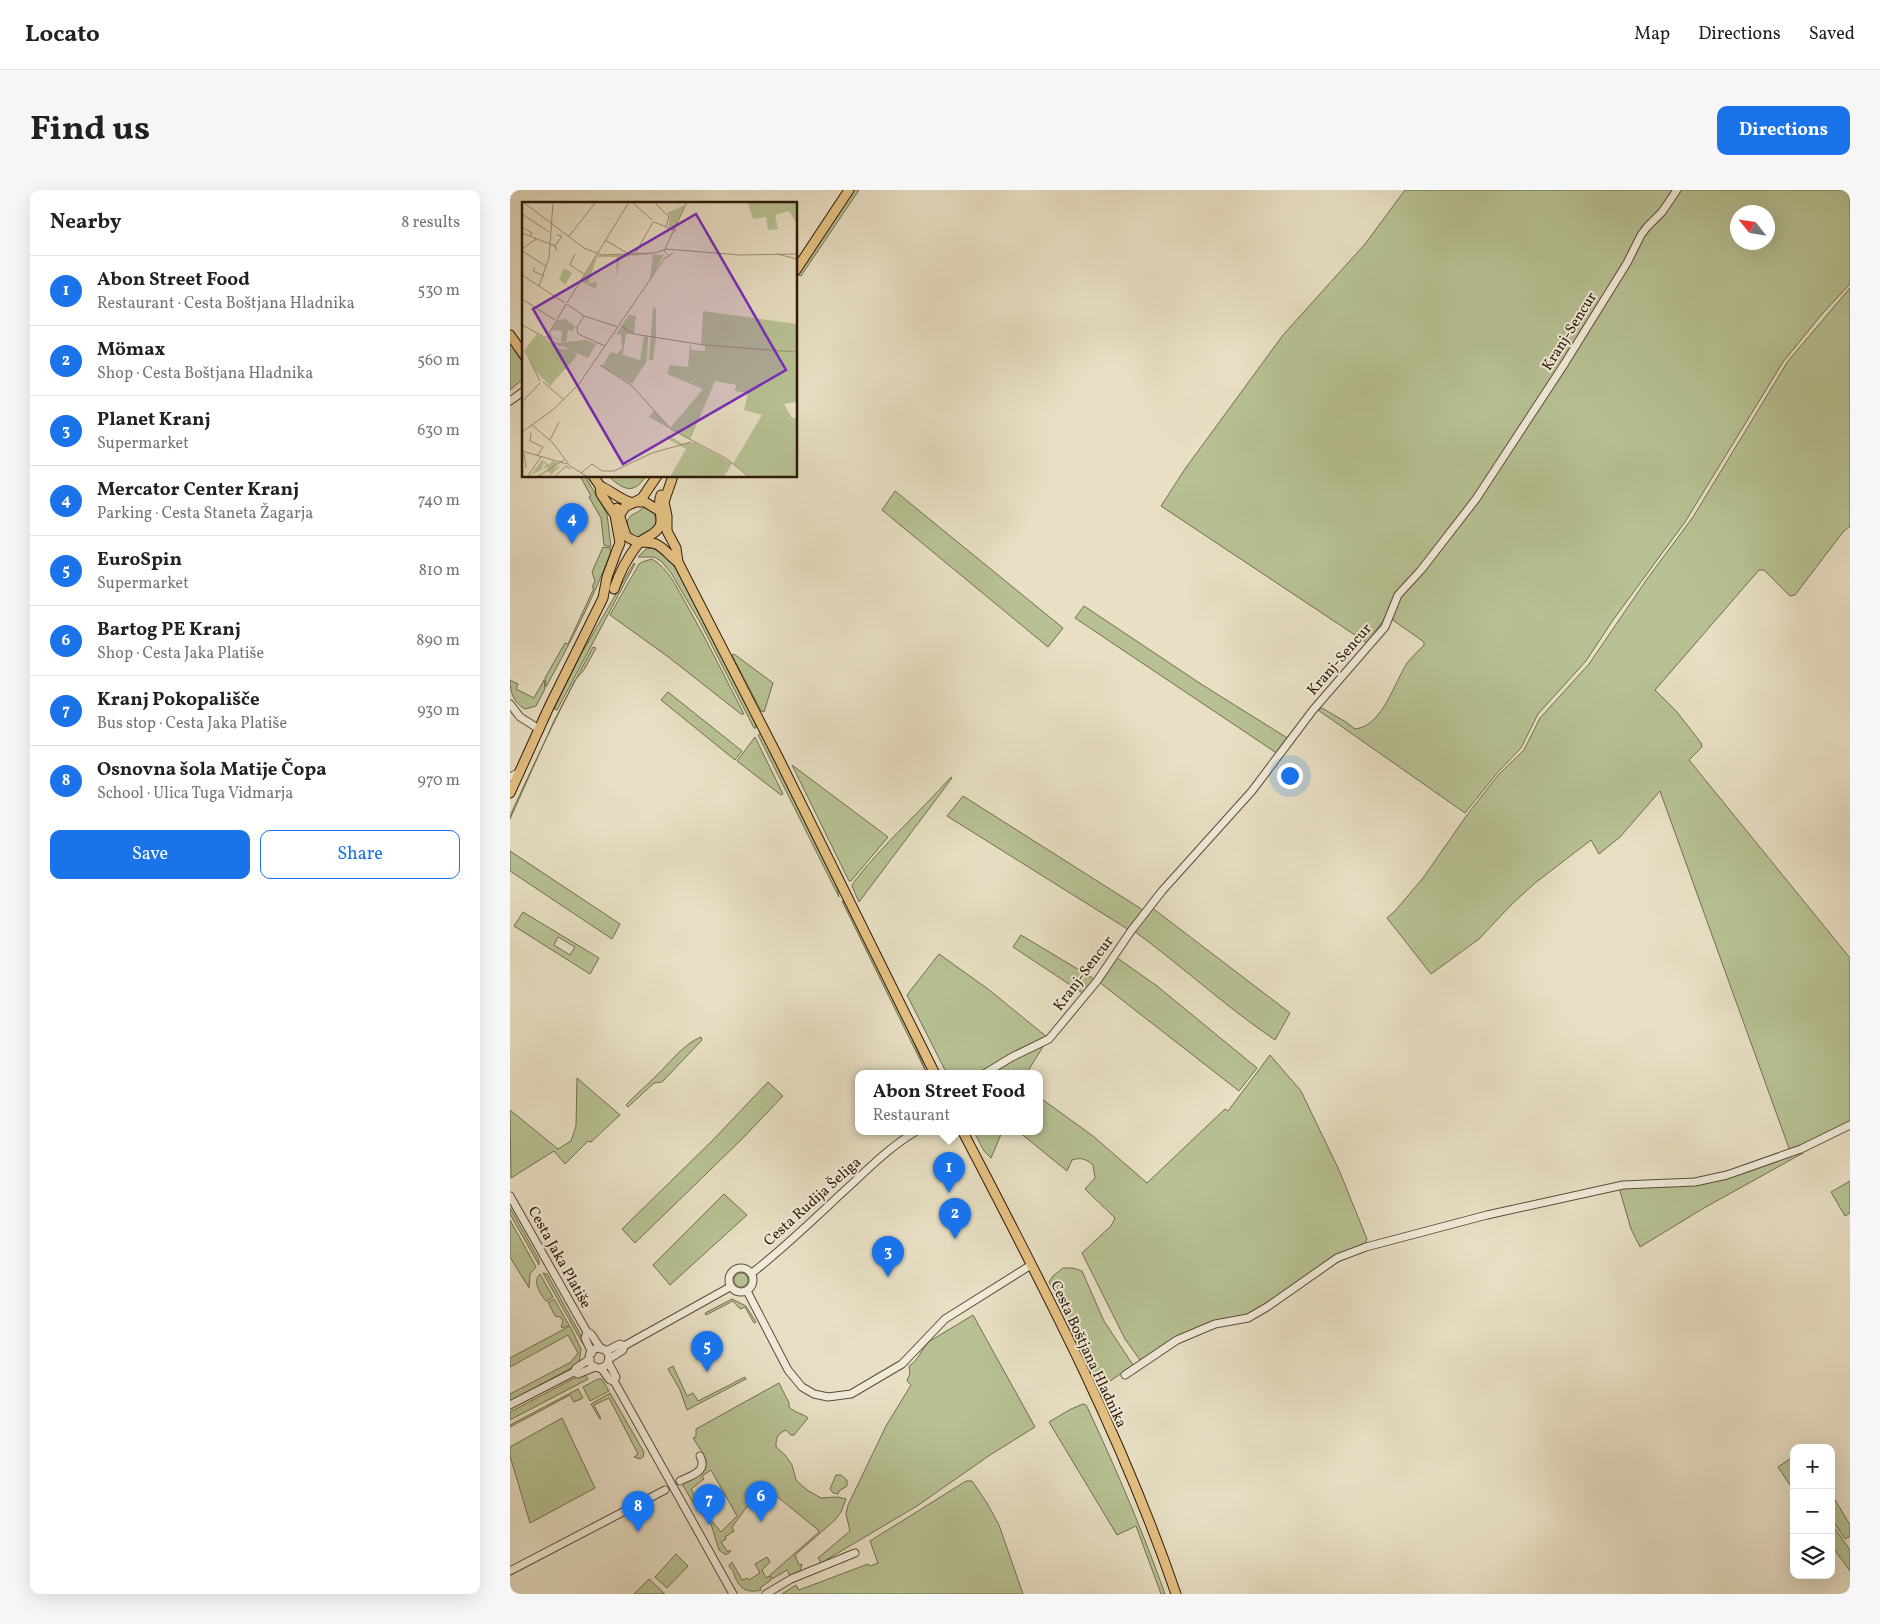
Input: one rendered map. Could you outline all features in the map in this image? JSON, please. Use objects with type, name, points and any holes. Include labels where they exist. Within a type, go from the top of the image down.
[{"type":"main road","points":[[798,267],[849,190]]},
{"type":"main road","points":[[510,335],[522,352]]},
{"type":"main road","points":[[594,478],[600,486],[601,494],[620,518],[626,536],[609,588]]},
{"type":"main road","points":[[609,588],[620,543],[620,518],[625,507],[638,502],[656,478]]},
{"type":"main road","points":[[638,502],[659,478]]},
{"type":"main road","points":[[671,478],[658,501],[658,510],[663,529],[667,532],[676,548],[678,562],[778,757],[933,1070]]},
{"type":"main road","points":[[510,793],[603,598],[630,557],[663,529],[667,516],[664,502],[672,478]]},
{"type":"main road","points":[[600,486],[618,498],[638,502],[658,510]]},
{"type":"main road","points":[[646,543],[644,538],[652,536],[663,529]]},
{"type":"main road","points":[[626,536],[660,546],[678,562]]},
{"type":"main road","points":[[609,588],[622,579],[646,543]]},
{"type":"main road","name":"Cesta Boštjana Hladnika","points":[[965,1135],[1031,1265],[1110,1427],[1146,1514],[1176,1594]]},
{"type":"street","name":"Kranj-Sencur","points":[[991,1070],[1049,1039],[1097,981],[1131,931],[1162,891],[1252,791],[1313,710],[1385,627],[1398,595],[1432,556],[1476,499],[1565,363],[1627,263],[1641,235],[1662,212],[1677,190]]},
{"type":"street","points":[[510,401],[522,392]]},
{"type":"street","points":[[510,704],[520,717],[539,729]]},
{"type":"street","points":[[510,777],[520,772]]},
{"type":"street","points":[[1125,1375],[1177,1340],[1215,1324],[1248,1318],[1337,1258],[1366,1247],[1487,1215],[1624,1185],[1695,1182],[1727,1175],[1801,1149],[1850,1125]]},
{"type":"street","name":"Cesta Rudija Šeliga","points":[[752,1273],[789,1242],[900,1140],[909,1135]]},
{"type":"street","name":"Cesta Jaka Platiše","points":[[510,1196],[587,1332],[591,1334],[603,1350]]},
{"type":"street","points":[[747,1291],[795,1380],[814,1394],[841,1397],[863,1388],[902,1364],[946,1319],[1031,1265]]},
{"type":"street","points":[[743,1268],[752,1273],[753,1283],[747,1291],[737,1292],[730,1287],[729,1278],[734,1270],[743,1268]]},
{"type":"street","points":[[574,1372],[578,1374],[605,1366],[608,1360],[623,1350],[624,1346],[730,1287]]},
{"type":"street","name":"Cesta Jaka Platiše","points":[[587,1332],[585,1338],[591,1356]]},
{"type":"street","points":[[510,1406],[574,1372],[596,1349],[603,1350],[620,1344],[624,1346]]},
{"type":"street","points":[[603,1350],[616,1377],[614,1381]]},
{"type":"street","points":[[591,1356],[598,1367],[610,1380],[614,1381],[734,1594]]},
{"type":"street","points":[[680,1481],[703,1467],[700,1456]]},
{"type":"street","points":[[510,1571],[664,1490]]},
{"type":"street","points":[[766,1594],[791,1579],[855,1553]]},
{"type":"green space","points":[[854,190],[859,190],[801,276],[798,275]]},
{"type":"green space","points":[[1405,190],[1850,190],[1850,284],[1822,314],[1783,362],[1685,522],[1613,620],[1586,661],[1538,714],[1521,748],[1498,772],[1465,813],[1318,710],[1322,708],[1355,729],[1365,726],[1380,712],[1408,662],[1424,645],[1424,642],[1390,618],[1385,618],[1367,643],[1161,506],[1185,469],[1283,335],[1365,244]]},
{"type":"green space","points":[[1850,288],[1850,526],[1843,532],[1795,595],[1790,596],[1764,570],[1759,570],[1655,690],[1677,712],[1701,743],[1702,747],[1689,760],[1850,958],[1850,1123],[1790,1151],[1660,791],[1620,837],[1599,854],[1591,840],[1535,883],[1479,939],[1431,974],[1387,918],[1423,878],[1467,815],[1499,774],[1524,750],[1540,718],[1589,664],[1647,579],[1693,517],[1788,361]]},
{"type":"green space","points":[[510,342],[522,362],[522,380],[510,390]]},
{"type":"green space","points":[[581,478],[586,478],[607,514],[611,547],[604,545],[601,518],[589,497],[591,496]]},
{"type":"green space","points":[[610,478],[644,478],[637,486],[632,488],[623,487]]},
{"type":"green space","points":[[895,491],[1063,628],[1048,647],[882,510]]},
{"type":"green space","points":[[645,506],[654,511],[656,522],[651,530],[638,539],[630,534],[627,522],[630,516]]},
{"type":"green space","points":[[603,547],[610,548],[611,552],[597,587],[581,621],[546,687],[545,678],[565,643],[568,644],[594,588],[592,587],[595,581],[592,572]]},
{"type":"green space","points":[[653,548],[670,560],[676,569],[755,721],[756,728],[754,728],[701,624],[671,573],[661,561],[654,557],[638,557],[646,549]]},
{"type":"green space","points":[[652,559],[663,567],[675,584],[744,714],[741,714],[667,656],[610,615],[639,564]]},
{"type":"green space","points":[[634,563],[557,710],[554,709],[580,656]]},
{"type":"green space","points":[[1084,606],[1201,684],[1289,739],[1278,754],[1075,618]]},
{"type":"green space","points":[[593,647],[596,648],[584,670],[576,679]]},
{"type":"green space","points":[[734,654],[773,683],[764,712],[761,711],[732,655]]},
{"type":"green space","points":[[576,679],[560,710],[544,742],[554,721]]},
{"type":"green space","points":[[510,680],[518,684],[516,689],[534,698],[544,680],[545,689],[536,706],[525,709],[515,700]]},
{"type":"green space","points":[[668,692],[742,751],[735,760],[661,700]]},
{"type":"green space","points":[[760,734],[837,887],[839,897],[758,735]]},
{"type":"green space","points":[[755,737],[783,794],[781,795],[737,761]]},
{"type":"green space","points":[[544,742],[510,819],[510,816]]},
{"type":"green space","points":[[792,765],[888,837],[851,881],[849,881]]},
{"type":"green space","points":[[951,777],[859,902],[852,886],[854,882]]},
{"type":"green space","points":[[963,796],[1143,910],[1129,930],[947,816]]},
{"type":"green space","points":[[510,851],[620,924],[612,939],[510,871]]},
{"type":"green space","points":[[842,901],[847,905],[907,1026],[925,1070]]},
{"type":"green space","points":[[1151,907],[1290,1013],[1275,1040],[1134,931]]},
{"type":"green space","points":[[523,912],[599,958],[590,974],[514,926]],"holes":[[[558,937],[575,947],[570,955],[554,945]]]},
{"type":"green space","points":[[1021,935],[1096,980],[1084,994],[1013,947]]},
{"type":"green space","points":[[939,954],[988,989],[1047,1037],[988,1070],[945,1070],[907,995]]},
{"type":"green space","points":[[1116,957],[1157,986],[1257,1068],[1239,1091],[1099,982]]},
{"type":"green space","points":[[701,1037],[702,1040],[662,1082],[654,1083],[628,1107],[626,1105],[682,1050]]},
{"type":"green space","points":[[1044,1045],[1028,1070],[993,1070],[1003,1063]]},
{"type":"green space","points":[[1270,1055],[1301,1091],[1339,1170],[1367,1239],[1364,1246],[1328,1267],[1268,1310],[1216,1325],[1140,1360],[1125,1339],[1082,1253],[1111,1226],[1115,1218],[1085,1189],[1095,1178],[1093,1165],[1083,1159],[1075,1159],[1072,1160],[1067,1171],[1023,1135],[1043,1135],[1043,1100],[1093,1136],[1147,1183],[1225,1109],[1228,1111]]},
{"type":"green space","points":[[577,1078],[620,1115],[591,1142],[588,1141],[565,1164],[554,1151],[511,1178],[510,1110],[558,1149],[571,1141],[576,1126]]},
{"type":"green space","points":[[768,1082],[783,1096],[742,1139],[635,1243],[622,1229],[714,1139]]},
{"type":"green space","points":[[976,1135],[1001,1135],[991,1158],[984,1151]]},
{"type":"green space","points":[[1799,1152],[1803,1153],[1704,1208],[1640,1247],[1631,1229],[1620,1191],[1624,1186],[1647,1187],[1701,1183]]},
{"type":"green space","points":[[1850,1181],[1850,1213],[1845,1216],[1831,1192]]},
{"type":"green space","points":[[724,1194],[747,1215],[670,1285],[653,1265]]},
{"type":"green space","points":[[510,1208],[539,1260],[539,1265],[510,1214]]},
{"type":"green space","points":[[510,1220],[536,1267],[530,1274],[529,1288],[510,1257]]},
{"type":"green space","points":[[1063,1268],[1073,1268],[1082,1271],[1104,1321],[1133,1365],[1106,1384],[1100,1385],[1049,1282]]},
{"type":"green space","points":[[543,1273],[547,1274],[585,1343],[583,1344]]},
{"type":"green space","points":[[738,1273],[744,1273],[748,1280],[744,1287],[738,1287],[734,1283],[734,1277]]},
{"type":"green space","points":[[540,1274],[553,1297],[546,1301],[539,1291],[537,1284]]},
{"type":"green space","points":[[554,1299],[569,1325],[563,1328],[561,1327],[563,1321],[560,1317],[555,1316],[548,1302]]},
{"type":"green space","points":[[732,1299],[746,1306],[756,1322],[754,1323],[745,1307],[740,1309],[733,1301],[706,1315],[705,1313]]},
{"type":"green space","points":[[973,1315],[1035,1427],[990,1455],[917,1506],[821,1563],[818,1558],[850,1531],[846,1514],[848,1505],[886,1426],[911,1385],[907,1381],[910,1373],[909,1366],[930,1341]]},
{"type":"green space","points":[[570,1326],[581,1349],[579,1364],[510,1401],[510,1394],[571,1362],[578,1353],[568,1335],[510,1367],[510,1358]]},
{"type":"green space","points":[[673,1366],[687,1396],[693,1393],[698,1401],[745,1377],[746,1379],[687,1410],[680,1390],[668,1369]]},
{"type":"green space","points":[[584,1373],[588,1379],[510,1420],[510,1412]]},
{"type":"green space","points":[[598,1379],[602,1379],[609,1391],[590,1401],[583,1387]]},
{"type":"green space","points":[[779,1383],[789,1403],[789,1407],[808,1418],[794,1435],[791,1435],[786,1430],[781,1433],[777,1439],[776,1447],[792,1465],[796,1480],[807,1490],[821,1498],[837,1497],[846,1499],[841,1512],[835,1520],[795,1555],[799,1565],[802,1564],[800,1571],[790,1576],[787,1570],[772,1579],[770,1575],[819,1532],[763,1485],[732,1527],[734,1531],[721,1542],[727,1551],[731,1551],[726,1555],[719,1550],[711,1524],[697,1509],[682,1484],[702,1473],[705,1466],[702,1452],[693,1438],[696,1437],[696,1429]],"holes":[[[711,1470],[737,1516],[721,1532],[701,1508],[691,1489],[704,1479],[702,1476]]]},
{"type":"green space","points":[[578,1389],[583,1398],[574,1402],[570,1395],[510,1427],[510,1425]]},
{"type":"green space","points":[[610,1393],[644,1452],[643,1457],[640,1459],[634,1457],[638,1454],[609,1398],[594,1405],[601,1419],[591,1404]]},
{"type":"green space","points":[[1083,1404],[1086,1405],[1089,1411],[1120,1479],[1165,1594],[1161,1594],[1136,1526],[1117,1535],[1049,1422]]},
{"type":"green space","points":[[562,1418],[595,1488],[530,1523],[510,1456],[510,1447]]},
{"type":"green space","points":[[1790,1459],[1790,1485],[1778,1467]]},
{"type":"green space","points":[[836,1475],[841,1475],[847,1480],[847,1486],[839,1491],[838,1494],[833,1493],[830,1489]]},
{"type":"green space","points":[[966,1481],[972,1481],[999,1525],[1023,1594],[782,1594],[796,1585],[799,1590],[868,1564],[870,1566],[878,1563],[870,1541]]},
{"type":"green space","points":[[1835,1500],[1850,1525],[1850,1536],[1845,1539],[1835,1524]]},
{"type":"green space","points":[[1835,1529],[1850,1550],[1850,1571],[1835,1550]]},
{"type":"green space","points":[[676,1554],[688,1566],[667,1588],[655,1577]]},
{"type":"green space","points":[[767,1557],[770,1562],[762,1570],[766,1578],[769,1576],[771,1580],[760,1588],[761,1590],[756,1591],[747,1590],[740,1586],[729,1565],[732,1562],[742,1580],[747,1578],[749,1580],[760,1573],[755,1564]]},
{"type":"green space","points":[[649,1579],[665,1594],[634,1594]]},
{"type":"place","name":"Mercator Center Kranj","points":[[572,544]]},
{"type":"place","name":"Abon Street Food","points":[[949,1193]]},
{"type":"place","name":"Mömax","points":[[955,1239]]},
{"type":"place","name":"Planet Kranj","points":[[888,1277]]},
{"type":"place","name":"EuroSpin","points":[[707,1372]]},
{"type":"place","name":"Bartog PE Kranj","points":[[761,1522]]},
{"type":"place","name":"Kranj Pokopališče","points":[[709,1525]]},
{"type":"place","name":"Osnovna šola Matije Čopa","points":[[638,1532]]}]
